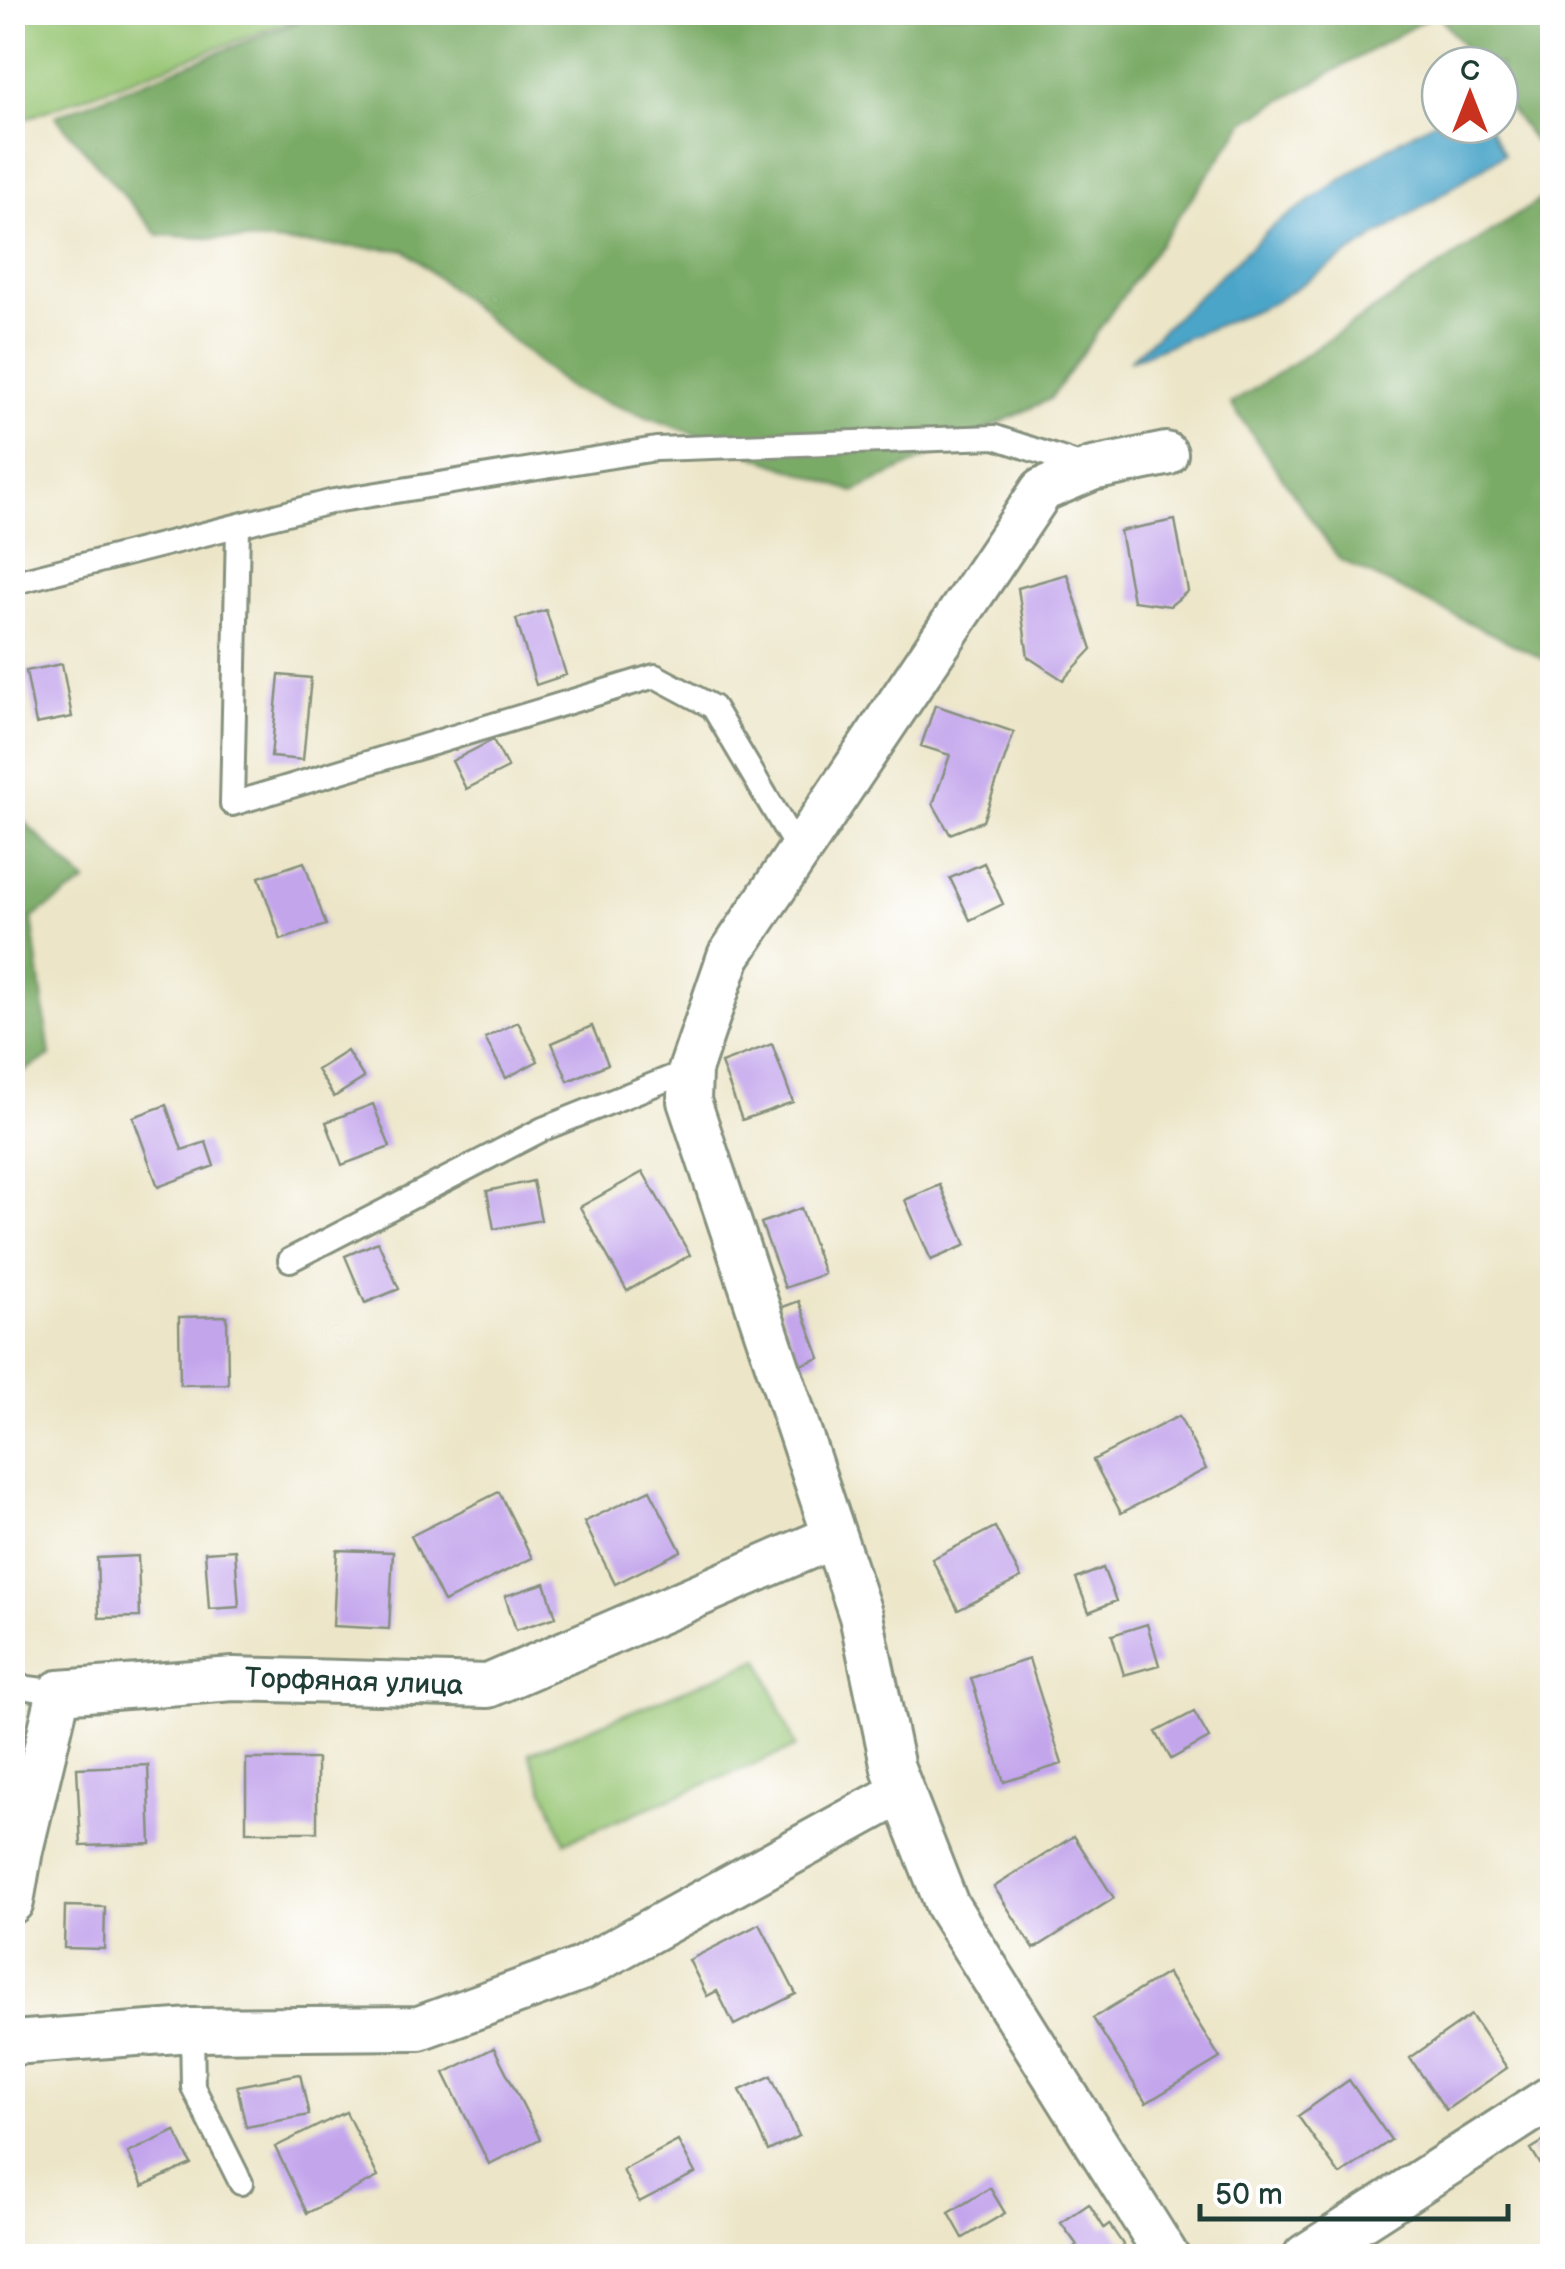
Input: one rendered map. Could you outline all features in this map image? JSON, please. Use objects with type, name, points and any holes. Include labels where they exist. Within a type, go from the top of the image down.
[{"type":"street","points":[[1166,454],[1092,469],[1042,490],[729,956],[690,1070],[689,1101],[861,1616],[892,1768],[947,1905],[1167,2256]]},
{"type":"street","name":"Торфяная улица","points":[[59,1692],[234,1679],[488,1686],[833,1536]]},
{"type":"street","points":[[12,1902],[20,1850],[59,1692]]},
{"type":"street","points":[[12,2042],[192,2030],[419,2028],[581,1969],[902,1792]]},
{"type":"street","points":[[1305,2256],[1552,2097]]},
{"type":"lane","points":[[12,582],[334,501],[656,449],[995,437],[1092,469]]},
{"type":"lane","points":[[238,528],[232,804],[655,676],[713,707],[799,852]]},
{"type":"lane","points":[[290,1260],[543,1129],[690,1070]]},
{"type":"lane","points":[[12,1686],[59,1692]]},
{"type":"lane","points":[[192,2030],[193,2087],[241,2183]]},
{"type":"green space","points":[[13,12],[313,13],[13,123]]},
{"type":"green space","points":[[320,13],[1437,13],[1246,121],[1050,399],[854,492],[570,389],[405,250],[158,235],[55,116]]},
{"type":"green space","points":[[1437,13],[1552,13],[1552,165],[1520,123],[1520,45],[1462,45]]},
{"type":"green space","points":[[1552,192],[1552,663],[1339,559],[1231,404]]},
{"type":"green space","points":[[13,811],[86,882],[32,918],[50,1056],[13,1077]]},
{"type":"green space","points":[[760,1659],[796,1747],[565,1842],[529,1753]]},
{"type":"water","points":[[1420,129],[1420,145],[1499,145],[1504,154],[1273,303],[1129,361],[1273,226]]},
{"type":"building","points":[[1175,520],[1188,591],[1170,606],[1133,601],[1120,531]]},
{"type":"building","points":[[1067,574],[1092,649],[1063,680],[1028,657],[1018,588]]},
{"type":"building","points":[[546,610],[566,675],[536,685],[516,619]]},
{"type":"building","points":[[62,664],[72,717],[36,724],[26,671]]},
{"type":"building","points":[[279,675],[311,678],[303,760],[271,757]]},
{"type":"building","points":[[935,705],[1014,732],[983,821],[950,834],[933,804],[950,755],[921,746]]},
{"type":"building","points":[[493,740],[508,768],[466,789],[452,761]]},
{"type":"building","points":[[304,862],[326,925],[281,940],[259,877]]},
{"type":"building","points":[[984,863],[1003,904],[970,920],[950,878]]},
{"type":"building","points":[[518,1022],[538,1061],[506,1078],[485,1038]]},
{"type":"building","points":[[592,1026],[608,1064],[568,1081],[552,1043]]},
{"type":"building","points":[[772,1044],[793,1102],[742,1120],[721,1063]]},
{"type":"building","points":[[347,1051],[364,1078],[334,1097],[317,1070]]},
{"type":"building","points":[[373,1104],[390,1147],[342,1165],[326,1122]]},
{"type":"building","points":[[166,1105],[182,1150],[206,1142],[214,1166],[158,1187],[133,1117]]},
{"type":"building","points":[[643,1172],[690,1255],[627,1291],[580,1207]]},
{"type":"building","points":[[533,1181],[541,1220],[494,1229],[487,1191]]},
{"type":"building","points":[[940,1185],[966,1245],[931,1260],[905,1200]]},
{"type":"building","points":[[801,1208],[824,1274],[785,1288],[761,1223]]},
{"type":"building","points":[[378,1242],[399,1289],[365,1303],[345,1256]]},
{"type":"building","points":[[799,1301],[820,1358],[800,1365],[780,1308]]},
{"type":"building","points":[[227,1316],[228,1384],[180,1385],[179,1317]]},
{"type":"building","points":[[1179,1416],[1206,1469],[1121,1513],[1093,1460]]},
{"type":"building","points":[[650,1490],[681,1551],[615,1584],[584,1522]]},
{"type":"building","points":[[499,1492],[532,1558],[444,1602],[411,1536]]},
{"type":"building","points":[[995,1527],[1021,1578],[958,1610],[932,1559]]},
{"type":"building","points":[[235,1550],[239,1607],[209,1609],[205,1552]]},
{"type":"building","points":[[337,1550],[393,1552],[389,1629],[333,1626]]},
{"type":"building","points":[[138,1556],[140,1617],[99,1618],[97,1558]]},
{"type":"building","points":[[1103,1568],[1116,1601],[1089,1612],[1076,1579]]},
{"type":"building","points":[[545,1583],[556,1617],[516,1630],[505,1596]]},
{"type":"building","points":[[1147,1624],[1159,1665],[1124,1675],[1112,1635]]},
{"type":"building","points":[[1029,1659],[1062,1764],[1004,1782],[971,1678]]},
{"type":"building","points":[[1194,1712],[1209,1738],[1171,1759],[1156,1732]]},
{"type":"building","points":[[246,1759],[317,1759],[317,1832],[246,1832]]},
{"type":"building","points":[[148,1765],[151,1844],[81,1846],[77,1768]]},
{"type":"building","points":[[1074,1836],[1114,1898],[1034,1949],[994,1887]]},
{"type":"building","points":[[65,1906],[105,1907],[104,1949],[64,1948]]},
{"type":"building","points":[[760,1924],[796,1994],[734,2025],[717,1991],[707,1996],[689,1960]]},
{"type":"building","points":[[1167,1973],[1220,2058],[1146,2103],[1093,2018]]},
{"type":"building","points":[[1471,2015],[1507,2068],[1446,2110],[1410,2058]]},
{"type":"building","points":[[494,2048],[540,2139],[489,2164],[444,2073]]},
{"type":"building","points":[[300,2074],[309,2115],[246,2127],[237,2086]]},
{"type":"building","points":[[771,2076],[799,2136],[768,2151],[740,2090]]},
{"type":"building","points":[[1349,2080],[1391,2140],[1340,2175],[1298,2116]]},
{"type":"building","points":[[346,2112],[378,2177],[307,2213],[275,2147]]},
{"type":"building","points":[[175,2131],[191,2164],[143,2186],[128,2153]]},
{"type":"building","points":[[1552,2136],[1552,2178],[1550,2180],[1531,2149]]},
{"type":"building","points":[[678,2141],[695,2173],[639,2202],[623,2170]]},
{"type":"building","points":[[990,2188],[1005,2213],[963,2238],[949,2213]]},
{"type":"building","points":[[1089,2204],[1104,2228],[1109,2224],[1131,2256],[1076,2256],[1071,2250],[1077,2245],[1061,2223]]}]
